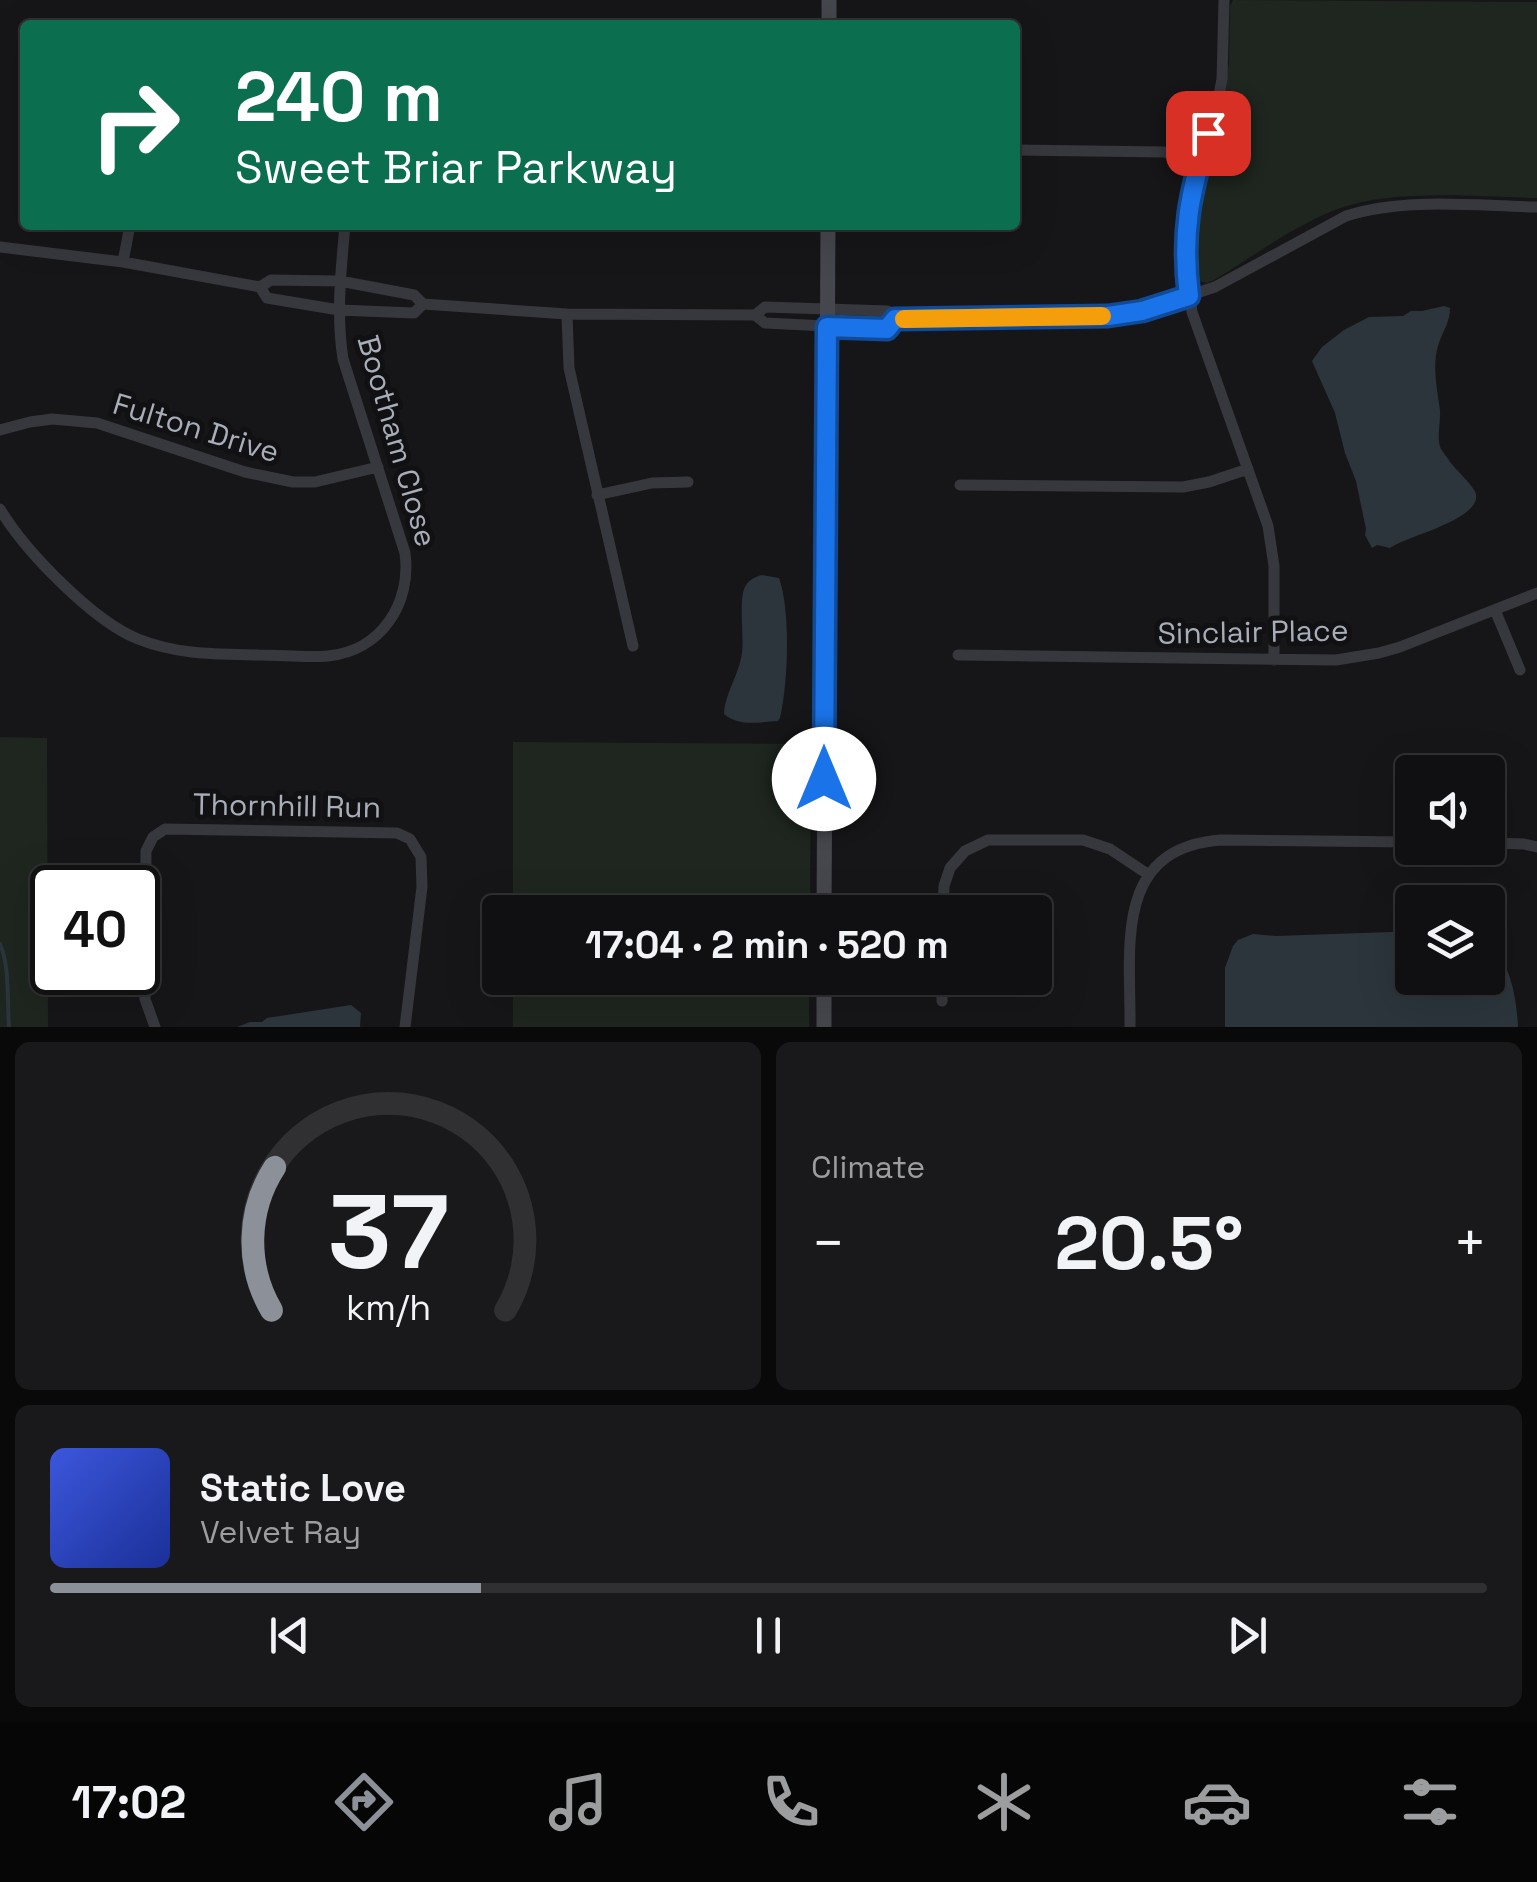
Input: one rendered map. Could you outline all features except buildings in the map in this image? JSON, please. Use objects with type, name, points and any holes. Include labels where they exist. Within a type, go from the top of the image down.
[{"type":"street","points":[[1224,0],[1222,79],[1189,204],[1185,264],[1192,312],[1268,526],[1273,551],[1274,660]]},
{"type":"street","points":[[1020,150],[1164,152],[1200,161]]},
{"type":"street","points":[[0,247],[123,262],[260,287],[272,280],[340,281],[414,294],[423,304],[567,314],[754,315],[766,308],[888,311],[895,319],[1108,316],[1142,311],[1214,287],[1360,212],[1402,206],[1537,207]]},
{"type":"street","points":[[123,262],[129,230]]},
{"type":"street","name":"Bootham Close","points":[[0,509],[10,526],[60,580],[106,622],[136,638],[197,654],[328,656],[351,651],[376,638],[397,610],[407,569],[405,552],[343,359],[339,310],[345,230]]},
{"type":"street","points":[[824,895],[828,230]]},
{"type":"street","points":[[260,287],[267,298],[339,310],[414,313],[423,304]]},
{"type":"street","points":[[567,314],[569,368],[633,646]]},
{"type":"street","points":[[754,315],[764,323],[887,329],[895,319]]},
{"type":"street","name":"Fulton Drive","points":[[0,430],[52,419],[97,423],[245,472],[293,482],[315,482],[378,467]]},
{"type":"street","points":[[960,485],[1183,488],[1248,468]]},
{"type":"street","points":[[598,494],[652,483],[688,482]]},
{"type":"street","name":"Sinclair Place","points":[[958,655],[1336,660],[1380,653],[1537,594]]},
{"type":"street","points":[[1495,610],[1520,670]]},
{"type":"street","name":"Thornhill Run","points":[[155,1027],[145,999],[146,851],[153,837],[165,829],[397,833],[410,839],[421,858],[422,887],[405,1027]]},
{"type":"street","points":[[944,895],[950,868],[965,852],[988,840],[1083,840],[1110,849],[1149,875]]},
{"type":"street","points":[[1130,1027],[1132,918],[1138,894],[1149,875],[1174,852],[1205,841],[1395,842]]},
{"type":"street","points":[[1505,843],[1537,847]]},
{"type":"street","points":[[824,995],[824,1027]]},
{"type":"street","points":[[942,995],[942,1001]]},
{"type":"shaded area","points":[[1233,0],[1537,2],[1537,198],[1435,195],[1358,203],[1304,225],[1214,280],[1196,280],[1190,257],[1198,191],[1213,147],[1229,63]]},
{"type":"shaded area","points":[[1450,308],[1450,313],[1435,361],[1440,445],[1475,491],[1474,503],[1467,512],[1441,526],[1390,548],[1372,548],[1365,535],[1356,481],[1335,413],[1312,361],[1322,347],[1344,330],[1369,317],[1403,316]]},
{"type":"shaded area","points":[[762,575],[779,578],[783,592],[787,648],[783,704],[778,721],[743,722],[724,714],[725,706],[742,653],[744,589]]},
{"type":"shaded area","points":[[0,737],[47,738],[47,865],[30,865],[30,995],[48,995],[48,1027],[0,1027]]},
{"type":"shaded area","points":[[513,742],[811,744],[810,895],[513,895]]},
{"type":"shaded area","points":[[1395,932],[1395,995],[1505,995],[1505,967],[1514,994],[1518,1027],[1225,1027],[1225,968],[1233,946],[1253,934]]},
{"type":"shaded area","points":[[513,995],[809,995],[809,1027],[513,1027]]},
{"type":"shaded area","points":[[351,1005],[361,1013],[360,1027],[237,1027],[267,1018]]},
{"type":"waterway","points":[[0,944],[7,974],[9,1027]]},
{"type":"slow traffic","points":[[904,319],[1102,316]]},
{"type":"route","points":[[824,779],[827,327],[887,329],[895,319],[1108,316],[1142,311],[1189,296],[1185,264],[1189,204],[1208,133]]}]
